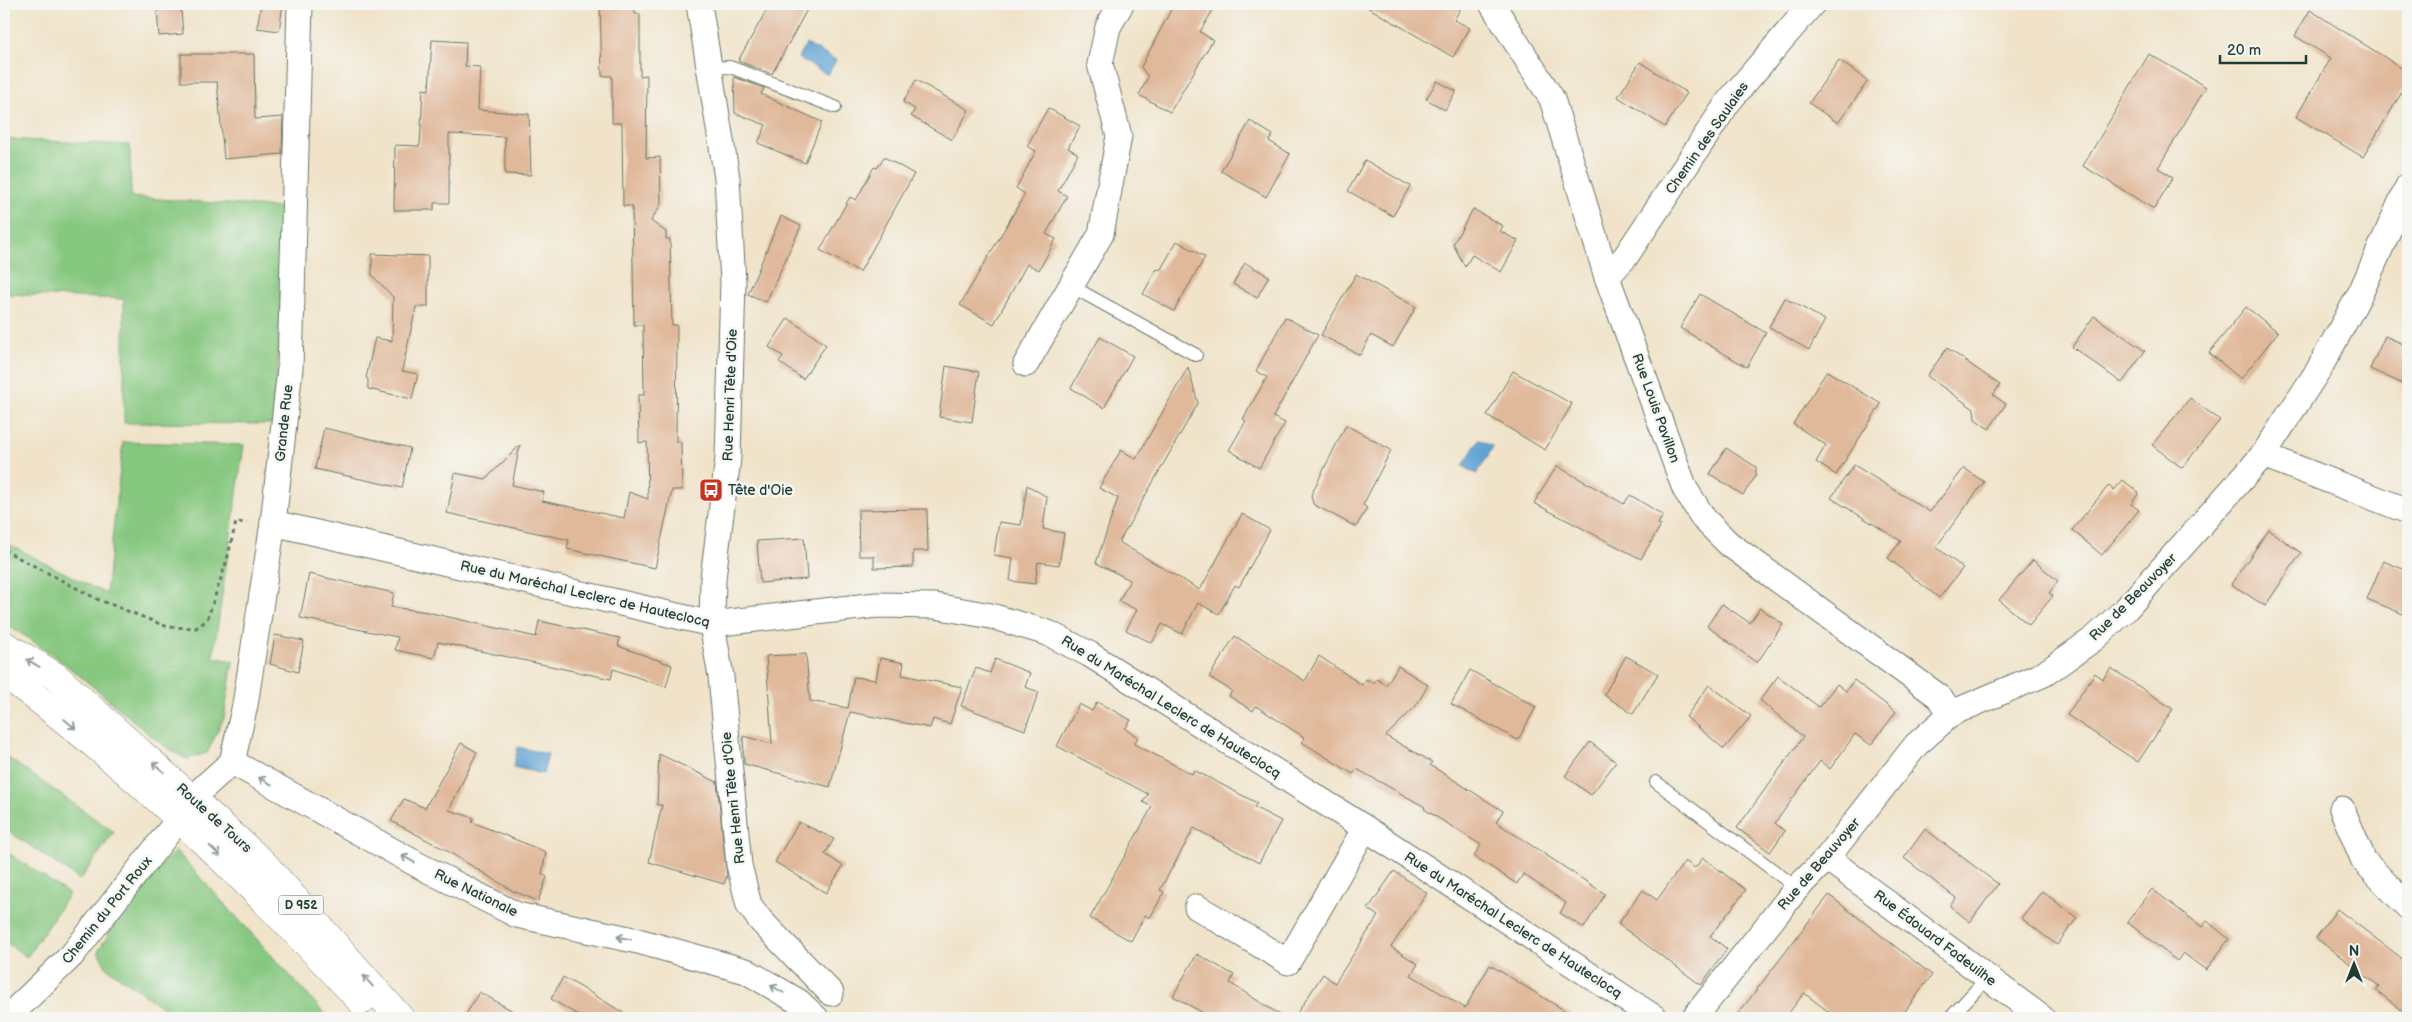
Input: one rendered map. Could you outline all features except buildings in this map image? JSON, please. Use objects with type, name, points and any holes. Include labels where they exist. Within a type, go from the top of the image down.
[{"type":"main road","name":"Route de Tours","points":[[4,645],[55,676],[187,808],[245,880],[377,1018]]},
{"type":"main road","name":"Route de Tours","points":[[4,673],[263,863],[400,1018]]},
{"type":"street","name":"Grande Rue","points":[[232,762],[245,705],[273,523],[292,349],[300,4]]},
{"type":"street","name":"Rue Henri Tête d'Oie","points":[[699,4],[727,178],[733,282],[728,458],[713,578],[712,624],[721,677],[738,865],[749,905],[761,921],[831,993]]},
{"type":"street","points":[[1026,364],[1101,234],[1119,136],[1100,64],[1108,27],[1121,4]]},
{"type":"street","name":"Rue Louis Pavillon","points":[[1492,4],[1552,99],[1607,277],[1685,489],[1704,519],[1728,544],[1938,696],[1952,713]]},
{"type":"street","name":"Chemin des Saulaies","points":[[1607,277],[1626,256],[1729,101],[1812,4]]},
{"type":"street","name":"Rue de Beauvoyer","points":[[1694,1018],[1797,888],[1828,858],[1916,745],[1952,713],[2044,674],[2094,638],[2126,608],[2263,455],[2319,369],[2352,309],[2408,186]]},
{"type":"street","points":[[2263,455],[2408,511]]},
{"type":"street","name":"Rue du Maréchal Leclerc de Hauteclocq","points":[[273,523],[712,624],[877,605],[935,606],[991,616],[1048,632],[1089,654],[1365,828],[1655,1018]]},
{"type":"street","points":[[187,808],[204,787],[232,762]]},
{"type":"street","name":"Rue Nationale","points":[[232,762],[420,866],[517,915],[638,941],[746,971],[799,1002],[816,1018]]},
{"type":"street","name":"Chemin du Port Roux","points":[[7,1018],[72,955],[187,808]]},
{"type":"street","points":[[2342,808],[2364,861],[2408,907]]},
{"type":"street","points":[[1197,907],[1288,962],[1365,828]]},
{"type":"street","name":"Rue Édouard Fadeuilhe","points":[[1828,858],[2042,1018]]},
{"type":"lane","points":[[710,68],[730,67],[835,107]]},
{"type":"lane","points":[[1071,286],[1196,355]]},
{"type":"lane","points":[[1656,782],[1797,888]]},
{"type":"lane","points":[[1950,1018],[1988,977]]},
{"type":"path","points":[[4,550],[97,599],[168,627],[196,628],[207,620],[227,560],[236,522],[273,523]]},
{"type":"green space","points":[[4,139],[130,145],[131,197],[284,208],[275,424],[124,423],[124,299],[4,294]]},
{"type":"green space","points":[[123,442],[244,445],[213,657],[233,661],[224,718],[207,753],[187,759],[150,735],[62,662],[19,632],[4,624],[4,542],[106,594]]},
{"type":"green space","points":[[4,755],[114,832],[80,880],[4,828]]},
{"type":"green space","points":[[4,850],[69,894],[27,957],[4,941]]},
{"type":"green space","points":[[176,851],[329,1018],[177,1018],[106,967],[98,951],[143,881]]},
{"type":"water","points":[[806,44],[836,60],[828,75],[798,58]]},
{"type":"water","points":[[1479,439],[1493,447],[1477,474],[1463,466]]},
{"type":"water","points":[[518,747],[548,754],[543,774],[513,767]]},
{"type":"place","name":"Tête d'Oie","points":[[711,490]]}]
